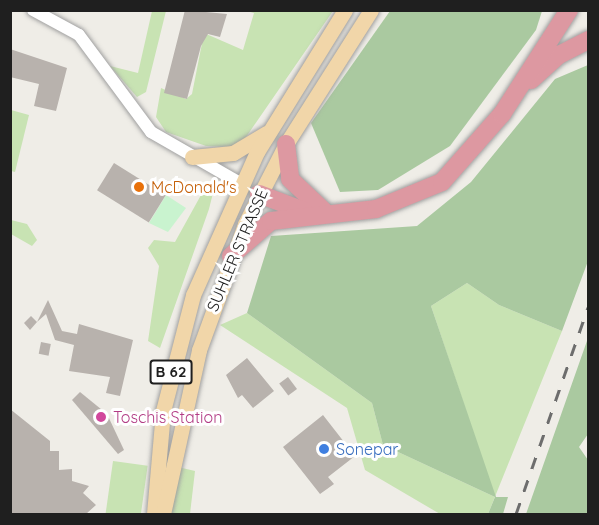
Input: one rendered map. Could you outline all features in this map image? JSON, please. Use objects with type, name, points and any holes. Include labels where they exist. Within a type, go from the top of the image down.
[{"type":"highway","points":[[231,256],[271,221],[384,208],[430,190],[464,162],[553,49],[569,10]]},
{"type":"highway","points":[[553,49],[588,40]]},
{"type":"highway","points":[[285,144],[294,186],[327,214]]},
{"type":"highway","points":[[259,194],[289,208],[327,214]]},
{"type":"main road","name":"SUHLER STRASSE","points":[[154,514],[162,419],[180,338],[240,183],[268,132],[345,10]]},
{"type":"main road","name":"SUHLER STRASSE","points":[[163,514],[191,377],[231,256],[285,144],[371,10]]},
{"type":"main road","points":[[192,157],[233,153],[268,132]]},
{"type":"main road","points":[[240,183],[259,194]]},
{"type":"street","points":[[33,10],[79,36],[139,120],[192,157],[240,183]]},
{"type":"green space","points":[[152,11],[166,11],[146,92],[137,97],[110,66],[138,73]]},
{"type":"green space","points":[[246,11],[333,11],[244,140],[231,147],[206,146],[166,132],[156,117],[161,88],[186,99],[192,94],[204,33],[243,50],[254,13]]},
{"type":"green space","points":[[390,11],[542,11],[536,30],[450,146],[378,190],[340,192],[311,123]]},
{"type":"green space","points":[[588,65],[588,261],[562,331],[499,305],[467,283],[431,306],[496,497],[508,497],[503,514],[488,514],[495,497],[383,445],[372,403],[247,313],[271,236],[417,226],[471,182],[555,79]]},
{"type":"green space","points":[[11,110],[29,115],[15,172],[11,171]]},
{"type":"green space","points":[[206,186],[213,193],[209,209],[160,348],[148,341],[159,266],[148,248],[154,240],[175,242]]},
{"type":"green space","points":[[166,195],[186,208],[168,232],[149,223]]},
{"type":"green space","points":[[11,220],[27,224],[37,240],[32,246],[11,234]]},
{"type":"green space","points":[[467,283],[499,305],[562,331],[495,497],[431,306]]},
{"type":"green space","points":[[247,313],[372,403],[383,445],[495,497],[488,514],[440,514],[365,470],[347,408],[220,325]]},
{"type":"green space","points":[[588,338],[588,434],[579,447],[588,460],[588,514],[526,514]]},
{"type":"green space","points":[[113,461],[148,466],[141,514],[106,513]]},
{"type":"green space","points":[[178,467],[195,471],[190,514],[171,514]]},
{"type":"building","points":[[185,10],[227,14],[220,37],[208,34],[201,46],[187,99],[164,93]]},
{"type":"building","points":[[10,49],[67,68],[56,111],[34,106],[39,84],[10,77]]},
{"type":"building","points":[[114,163],[166,195],[149,222],[97,190]]},
{"type":"building","points":[[48,300],[62,331],[77,334],[79,324],[133,340],[120,396],[106,393],[110,377],[69,371],[74,345],[55,340],[46,314],[37,322]]},
{"type":"building","points":[[31,316],[37,322],[30,330],[24,323]]},
{"type":"building","points":[[41,342],[51,344],[49,356],[39,354]]},
{"type":"building","points":[[247,358],[274,391],[253,408],[242,395],[238,398],[226,375]]},
{"type":"building","points":[[288,377],[297,389],[288,396],[279,384]]},
{"type":"building","points":[[80,392],[107,414],[124,450],[118,454],[72,400]]},
{"type":"building","points":[[10,409],[50,441],[50,451],[59,451],[59,470],[72,469],[72,481],[89,486],[83,493],[96,505],[86,514],[10,514]]},
{"type":"building","points":[[323,415],[355,456],[328,477],[334,484],[320,494],[283,447]]},
{"type":"railway","points":[[516,514],[588,307]]},
{"type":"place","name":"McDonald's","points":[[139,187]]},
{"type":"place","name":"Toschis Station","points":[[101,417]]},
{"type":"place","name":"Sonepar","points":[[324,449]]}]
